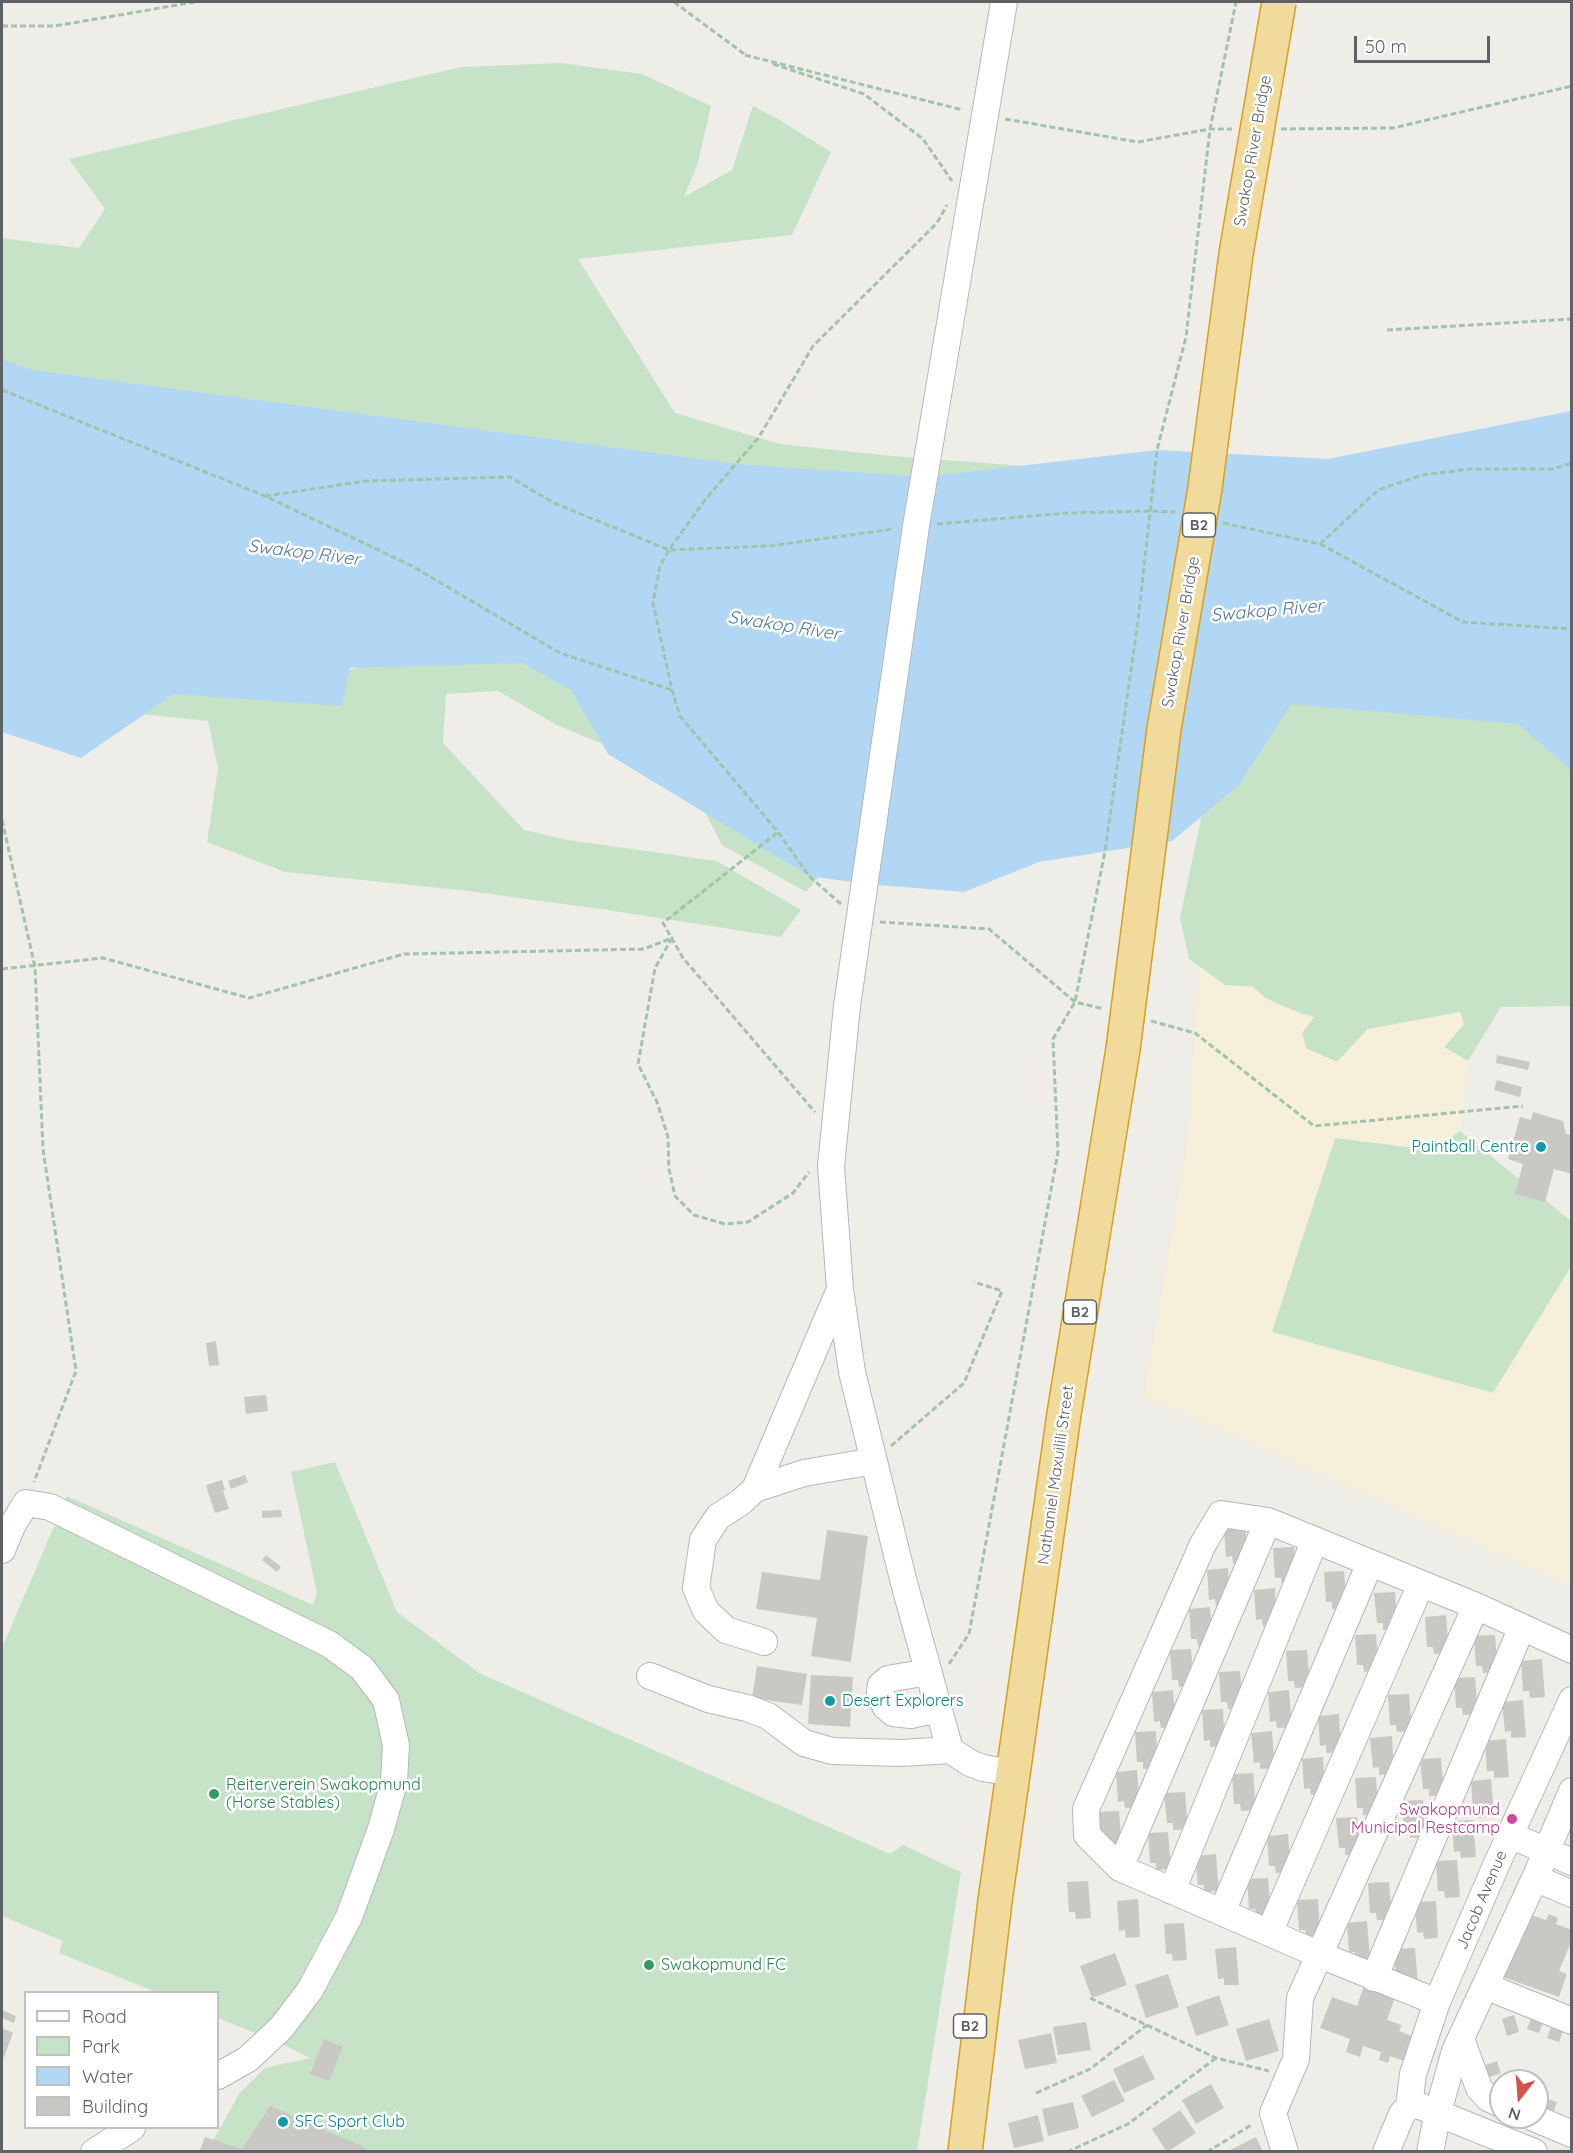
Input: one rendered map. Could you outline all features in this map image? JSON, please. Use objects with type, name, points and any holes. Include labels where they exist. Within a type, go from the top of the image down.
[{"type":"highway","name":"Swakop River Bridge","points":[[1123,1049],[1164,729],[1205,488],[1236,254],[1279,2]]},
{"type":"highway","name":"Nathaniel Maxuilili Street","points":[[965,2151],[995,1901],[1064,1414],[1123,1049]]},
{"type":"highway","name":"Nathaniel Maxuilili Street","points":[[945,2151],[995,1901]]},
{"type":"street","points":[[950,1750],[852,1372],[840,1289],[831,1166],[847,1006],[963,197],[985,116],[1004,2]]},
{"type":"street","points":[[764,1642],[726,1630],[706,1611],[696,1588],[703,1540],[718,1517],[741,1502],[754,1489],[840,1289]]},
{"type":"street","points":[[754,1489],[804,1473],[874,1461]]},
{"type":"street","points":[[2,1550],[12,1526],[26,1503],[50,1507],[329,1644],[362,1668],[386,1700],[396,1745],[393,1782],[381,1829],[349,1917],[310,1990],[282,2027],[248,2060],[219,2075]]},
{"type":"street","points":[[1437,2002],[1374,1978],[1120,1868],[1087,1835],[1086,1809],[1203,1544],[1221,1514],[1268,1521],[1476,1606],[1572,1650]]},
{"type":"street","points":[[1120,1868],[1268,1521]]},
{"type":"street","points":[[1172,1891],[1315,1540]]},
{"type":"street","points":[[1222,1912],[1370,1563]]},
{"type":"street","points":[[1269,1933],[1421,1584]]},
{"type":"street","points":[[1285,2151],[1273,2113],[1296,2059],[1300,1998],[1476,1606]]},
{"type":"street","points":[[1374,1978],[1522,1627]]},
{"type":"street","points":[[650,1676],[708,1699],[747,1708],[768,1716],[804,1743],[832,1751],[950,1750],[970,1763],[1013,1773]]},
{"type":"street","name":"Jacob Avenue","points":[[1409,2106],[1413,2074],[1437,2002],[1572,1700]]},
{"type":"street","points":[[1430,2151],[1438,2112],[1461,2039],[1572,1791]]},
{"type":"street","points":[[1510,1835],[1572,1862]]},
{"type":"street","points":[[1535,1878],[1572,1894]]},
{"type":"street","points":[[1485,1986],[1572,2020]]},
{"type":"street","points":[[1461,2039],[1479,2088],[1489,2098]]},
{"type":"street","points":[[1393,2149],[1402,2114],[1409,2106],[1420,2106],[1534,2151]]},
{"type":"street","points":[[1549,2124],[1572,2134]]},
{"type":"street","points":[[94,2151],[129,2129]]},
{"type":"path","points":[[2,26],[55,26],[195,2]]},
{"type":"path","points":[[674,2],[745,55],[864,94],[923,139],[963,197],[813,346],[759,437],[705,501],[664,558],[660,566],[653,603],[680,716],[778,832],[809,876],[860,921],[989,929],[1076,1002],[1108,1010]]},
{"type":"path","points":[[933,1690],[969,1634],[1058,1152],[1053,1039],[1076,1002],[1105,851],[1138,621],[1156,450],[1186,337],[1210,129],[1236,2]]},
{"type":"path","points":[[745,55],[985,116],[1138,141],[1210,129],[1233,129]]},
{"type":"path","points":[[1279,129],[1393,128],[1572,86]]},
{"type":"path","points":[[1387,330],[1572,319]]},
{"type":"path","points":[[2,390],[266,496],[412,566],[560,653],[672,690]]},
{"type":"path","points":[[1320,544],[1463,622],[1572,629]]},
{"type":"path","points":[[2,820],[35,967],[43,1149],[76,1371],[26,1503]]},
{"type":"path","points":[[778,832],[663,923],[683,958],[834,1134]]},
{"type":"path","points":[[2,969],[103,958],[249,998],[404,954],[644,949],[672,938]]},
{"type":"path","points":[[672,938],[655,968],[638,1064],[657,1102],[668,1137],[669,1169],[675,1196],[694,1215],[725,1224],[748,1222],[793,1193],[808,1175],[811,1167]]},
{"type":"path","points":[[1141,1019],[1195,1033],[1314,1126],[1523,1106]]},
{"type":"path","points":[[813,1109],[814,1119]]},
{"type":"path","points":[[874,1461],[964,1383],[1002,1291],[974,1282]]},
{"type":"path","points":[[1090,1998],[1216,2058],[1288,2075]]},
{"type":"path","points":[[1036,2093],[1090,2069],[1147,2025]]},
{"type":"path","points":[[1067,2151],[1128,2124],[1216,2058]]},
{"type":"path","points":[[1207,2151],[1273,2113]]},
{"type":"green space","points":[[561,63],[642,74],[711,106],[698,163],[684,197],[732,170],[753,106],[831,152],[792,235],[578,259],[675,413],[780,444],[892,456],[1091,471],[1316,482],[1571,425],[1571,1006],[1501,1007],[1468,1061],[1444,1047],[1464,1024],[1368,1029],[1337,1062],[1306,1049],[1302,1033],[1314,1017],[1265,998],[1253,987],[1225,985],[1189,959],[1180,918],[1223,715],[840,853],[806,892],[722,845],[688,780],[555,724],[498,691],[446,694],[443,743],[524,830],[568,840],[717,861],[801,910],[781,937],[469,891],[285,872],[207,842],[218,768],[208,721],[53,705],[311,679],[472,641],[35,389],[2,361],[2,238],[79,248],[105,209],[69,159],[461,67]]},
{"type":"green space","points":[[1460,1131],[1571,1221],[1571,1267],[1493,1393],[1271,1332],[1335,1137],[1432,1150]]},
{"type":"green space","points":[[335,1462],[397,1612],[479,1673],[890,1854],[903,1845],[961,1872],[917,2152],[207,2151],[239,2094],[265,2068],[310,2058],[219,2018],[219,1991],[154,1991],[59,1953],[63,1941],[2,1916],[2,1648],[67,1496],[313,1605],[317,1593],[291,1472]]},
{"type":"sand","points":[[1200,967],[1225,985],[1253,987],[1265,998],[1314,1017],[1302,1033],[1306,1048],[1337,1062],[1368,1029],[1460,1012],[1464,1024],[1444,1047],[1468,1061],[1460,1131],[1432,1150],[1335,1138],[1272,1332],[1493,1393],[1571,1267],[1571,1586],[1144,1396],[1187,1147]]},
{"type":"water","name":"Swakop River","points":[[2,359],[32,370],[737,464],[924,477],[1157,450],[1328,459],[1571,411],[1571,770],[1518,724],[1291,704],[1239,785],[1172,841],[1039,862],[964,892],[866,884],[809,876],[608,754],[571,690],[522,663],[350,668],[342,706],[174,694],[81,758],[2,732]]},
{"type":"building","points":[[1497,1055],[1530,1062],[1528,1070],[1496,1063]]},
{"type":"building","points":[[1497,1080],[1522,1087],[1520,1097],[1494,1090]]},
{"type":"building","name":"Paintball Centre","points":[[1533,1112],[1563,1121],[1566,1134],[1572,1135],[1572,1174],[1554,1169],[1545,1202],[1515,1194],[1523,1164],[1508,1159],[1520,1117],[1531,1120]]},
{"type":"building","points":[[216,1341],[219,1365],[209,1366],[206,1343]]},
{"type":"building","points":[[266,1395],[268,1411],[246,1414],[244,1397]]},
{"type":"building","points":[[245,1475],[248,1482],[231,1489],[228,1481]]},
{"type":"building","points":[[222,1480],[225,1490],[209,1495],[206,1485]]},
{"type":"building","points":[[223,1491],[229,1509],[215,1513],[209,1495]]},
{"type":"building","points":[[281,1510],[282,1517],[262,1518],[262,1511]]},
{"type":"building","points":[[1245,1525],[1248,1563],[1233,1564],[1232,1556],[1226,1557],[1224,1527]]},
{"type":"building","points":[[827,1530],[868,1536],[851,1662],[811,1656],[817,1618],[756,1609],[762,1572],[820,1580]]},
{"type":"building","points":[[1294,1547],[1297,1584],[1282,1585],[1281,1578],[1275,1578],[1273,1548]]},
{"type":"building","points":[[266,1555],[281,1567],[277,1572],[262,1560]]},
{"type":"building","points":[[1228,1568],[1231,1605],[1216,1607],[1215,1599],[1209,1600],[1207,1570]]},
{"type":"building","points":[[1344,1571],[1347,1608],[1332,1609],[1332,1602],[1326,1602],[1324,1572]]},
{"type":"building","points":[[1275,1588],[1277,1625],[1263,1626],[1262,1619],[1256,1620],[1254,1590]]},
{"type":"building","points":[[1395,1592],[1398,1629],[1383,1630],[1383,1623],[1377,1623],[1374,1593]]},
{"type":"building","points":[[1210,1607],[1213,1645],[1198,1646],[1197,1639],[1191,1639],[1189,1609]]},
{"type":"building","points":[[1446,1615],[1449,1653],[1434,1654],[1433,1647],[1427,1647],[1425,1617]]},
{"type":"building","points":[[1376,1634],[1379,1671],[1364,1672],[1363,1665],[1357,1665],[1355,1635]]},
{"type":"building","points":[[1495,1635],[1498,1672],[1483,1673],[1482,1666],[1476,1666],[1474,1636]]},
{"type":"building","points":[[1191,1649],[1194,1686],[1179,1687],[1178,1680],[1172,1680],[1170,1650]]},
{"type":"building","points":[[1307,1650],[1310,1687],[1295,1688],[1294,1681],[1288,1681],[1286,1651]]},
{"type":"building","points":[[1542,1659],[1545,1697],[1530,1698],[1529,1691],[1523,1691],[1521,1661]]},
{"type":"building","points":[[757,1666],[807,1674],[802,1705],[752,1698]]},
{"type":"building","points":[[1240,1671],[1243,1708],[1228,1709],[1227,1702],[1221,1702],[1219,1672]]},
{"type":"building","name":"Desert Explorers","points":[[811,1675],[853,1677],[850,1727],[808,1724]]},
{"type":"building","points":[[1475,1677],[1478,1714],[1463,1715],[1462,1708],[1456,1708],[1454,1678]]},
{"type":"building","points":[[1173,1690],[1176,1727],[1161,1728],[1160,1721],[1154,1722],[1152,1692]]},
{"type":"building","points":[[1289,1690],[1292,1727],[1277,1728],[1276,1721],[1270,1722],[1268,1692]]},
{"type":"building","points":[[1409,1694],[1412,1731],[1397,1732],[1396,1725],[1390,1725],[1388,1695]]},
{"type":"building","points":[[1523,1700],[1526,1737],[1511,1738],[1511,1731],[1505,1732],[1502,1702]]},
{"type":"building","points":[[1223,1709],[1225,1746],[1210,1747],[1210,1740],[1204,1741],[1202,1710]]},
{"type":"building","points":[[1339,1714],[1341,1752],[1326,1753],[1326,1745],[1320,1746],[1318,1716]]},
{"type":"building","points":[[1156,1731],[1158,1768],[1143,1769],[1143,1762],[1137,1762],[1135,1732]]},
{"type":"building","points":[[1272,1731],[1275,1768],[1260,1769],[1260,1762],[1254,1763],[1251,1733]]},
{"type":"building","points":[[1392,1736],[1394,1774],[1379,1775],[1379,1767],[1373,1768],[1370,1738]]},
{"type":"building","points":[[1506,1739],[1509,1777],[1494,1778],[1494,1771],[1487,1771],[1485,1741]]},
{"type":"building","points":[[1323,1757],[1325,1794],[1311,1795],[1310,1788],[1304,1789],[1302,1759]]},
{"type":"building","points":[[1441,1758],[1444,1795],[1429,1796],[1429,1789],[1423,1789],[1420,1759]]},
{"type":"building","points":[[1137,1770],[1140,1807],[1125,1808],[1124,1801],[1118,1802],[1116,1772]]},
{"type":"building","points":[[1253,1773],[1256,1810],[1241,1811],[1240,1804],[1234,1804],[1232,1774]]},
{"type":"building","points":[[1376,1777],[1378,1814],[1363,1815],[1363,1808],[1357,1808],[1355,1778]]},
{"type":"building","points":[[1491,1779],[1494,1816],[1479,1818],[1479,1810],[1473,1811],[1471,1781]]},
{"type":"building","points":[[1185,1792],[1188,1829],[1173,1830],[1173,1823],[1167,1823],[1164,1793]]},
{"type":"building","points":[[1423,1800],[1425,1837],[1410,1838],[1410,1831],[1404,1831],[1402,1801]]},
{"type":"building","points":[[1119,1811],[1122,1848],[1100,1842],[1098,1812]]},
{"type":"building","points":[[1357,1817],[1360,1854],[1345,1855],[1345,1848],[1339,1848],[1336,1818]]},
{"type":"building","points":[[1473,1820],[1476,1857],[1461,1858],[1460,1851],[1454,1852],[1452,1821]]},
{"type":"building","points":[[1168,1832],[1171,1869],[1156,1870],[1156,1863],[1150,1863],[1148,1833]]},
{"type":"building","points":[[1288,1834],[1291,1872],[1276,1873],[1275,1866],[1269,1866],[1267,1836]]},
{"type":"building","points":[[1216,1854],[1219,1891],[1204,1892],[1204,1885],[1198,1885],[1195,1856]]},
{"type":"building","points":[[1457,1860],[1460,1897],[1445,1898],[1444,1891],[1438,1891],[1436,1861]]},
{"type":"building","points":[[1268,1878],[1271,1915],[1256,1916],[1255,1909],[1249,1909],[1247,1879]]},
{"type":"building","points":[[1088,1881],[1091,1918],[1076,1919],[1075,1912],[1069,1912],[1067,1882]]},
{"type":"building","points":[[1389,1882],[1392,1919],[1377,1920],[1376,1913],[1370,1913],[1368,1883]]},
{"type":"building","points":[[1138,1899],[1140,1937],[1126,1938],[1125,1930],[1119,1931],[1117,1901]]},
{"type":"building","points":[[1318,1899],[1320,1936],[1306,1937],[1305,1930],[1299,1930],[1297,1900]]},
{"type":"building","points":[[1436,1901],[1438,1938],[1424,1939],[1423,1932],[1417,1933],[1415,1902]]},
{"type":"building","points":[[1526,1913],[1546,1920],[1549,1914],[1558,1918],[1556,1924],[1572,1930],[1572,1940],[1559,1971],[1567,1974],[1559,1997],[1503,1977]]},
{"type":"building","points":[[1367,1921],[1370,1958],[1355,1959],[1355,1952],[1349,1952],[1347,1923]]},
{"type":"building","points":[[1184,1923],[1187,1960],[1173,1961],[1172,1954],[1166,1954],[1164,1924]]},
{"type":"building","points":[[1236,1947],[1239,1985],[1224,1985],[1224,1978],[1218,1979],[1215,1949]]},
{"type":"building","points":[[1415,1948],[1418,1985],[1396,1980],[1394,1949]]},
{"type":"building","points":[[1115,1953],[1127,1985],[1092,1998],[1080,1966]]},
{"type":"building","points":[[1168,1974],[1179,2007],[1146,2018],[1135,1985]]},
{"type":"building","points":[[1364,1986],[1395,1997],[1387,2020],[1402,2025],[1399,2031],[1416,2038],[1407,2062],[1390,2056],[1388,2063],[1379,2060],[1381,2052],[1363,2046],[1360,2057],[1346,2052],[1350,2039],[1320,2028],[1332,1997],[1357,2006]]},
{"type":"building","points":[[1219,1995],[1229,2025],[1196,2036],[1186,2007]]},
{"type":"building","points":[[2,2010],[16,2016],[14,2023],[2,2018]]},
{"type":"building","points":[[1533,2013],[1545,2017],[1539,2033],[1527,2029]]},
{"type":"building","points":[[1514,2015],[1519,2032],[1507,2036],[1502,2019]]},
{"type":"building","points":[[1269,2019],[1279,2051],[1246,2061],[1236,2029]]},
{"type":"building","points":[[1086,2022],[1091,2050],[1058,2055],[1053,2027]]},
{"type":"building","points":[[1553,2022],[1565,2026],[1559,2042],[1547,2038]]},
{"type":"building","points":[[2,2028],[13,2033],[2,2062]]},
{"type":"building","points":[[1051,2033],[1057,2063],[1025,2069],[1018,2040]]},
{"type":"building","points":[[324,2039],[343,2047],[329,2081],[310,2074]]},
{"type":"building","points":[[1143,2055],[1155,2079],[1124,2093],[1113,2069]]},
{"type":"building","points":[[1497,2061],[1500,2069],[1489,2069],[1489,2078],[1485,2079],[1480,2067]]},
{"type":"building","points":[[1114,2080],[1125,2101],[1092,2117],[1081,2096]]},
{"type":"building","points":[[1211,2084],[1224,2108],[1196,2124],[1182,2100]]},
{"type":"building","points":[[1549,2099],[1557,2102],[1551,2118],[1549,2117]]},
{"type":"building","points":[[1073,2102],[1079,2128],[1048,2136],[1042,2109]]},
{"type":"building","name":"SFC Sport Club","points":[[270,2106],[366,2148],[365,2152],[199,2152],[205,2137],[242,2149]]},
{"type":"building","points":[[1180,2110],[1196,2133],[1167,2152],[1152,2129]]},
{"type":"building","points":[[1038,2115],[1044,2141],[1014,2148],[1008,2123]]},
{"type":"building","points":[[1256,2137],[1263,2152],[1226,2152]]},
{"type":"place","name":"Paintball Centre","points":[[1541,1147]]},
{"type":"place","name":"Desert Explorers","points":[[830,1701]]},
{"type":"place","name":"Reiterverein Swakopmund (Horse Stables)","points":[[214,1794]]},
{"type":"place","name":"Swakopmund Municipal Restcamp","points":[[1512,1819]]},
{"type":"place","name":"Swakopmund FC","points":[[649,1965]]},
{"type":"place","name":"SFC Sport Club","points":[[283,2122]]}]
